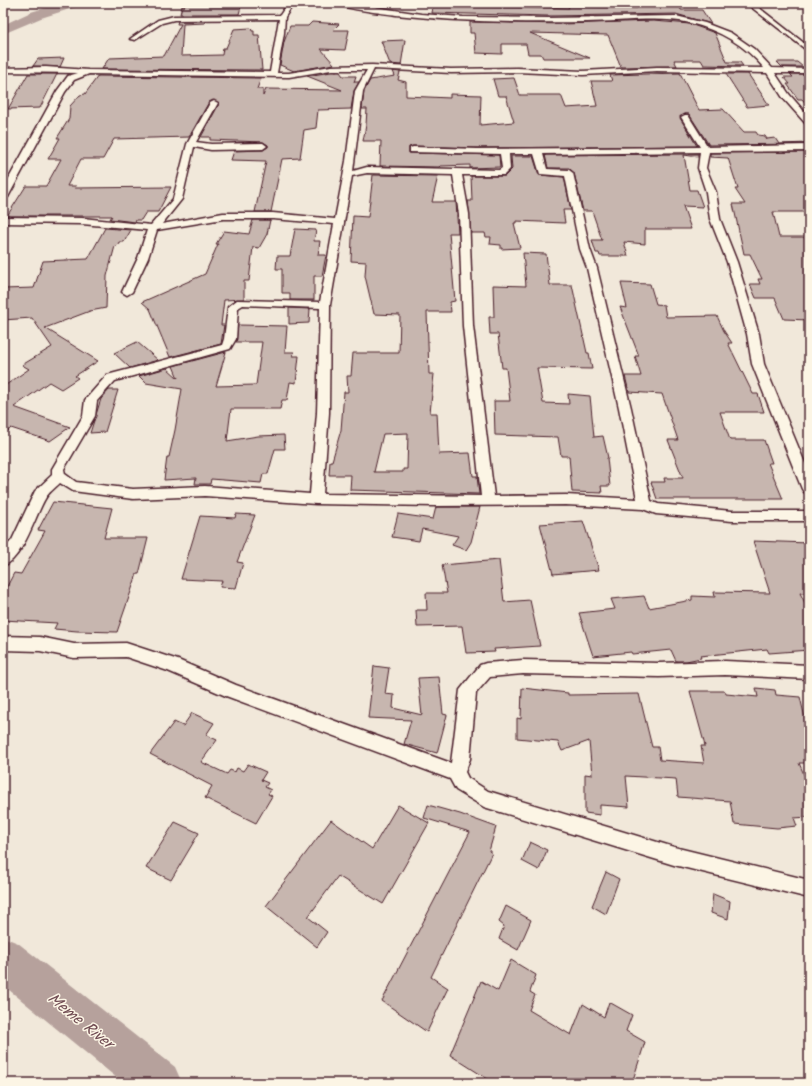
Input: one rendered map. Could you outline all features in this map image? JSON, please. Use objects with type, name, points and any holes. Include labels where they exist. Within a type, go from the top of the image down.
[{"type":"street","points":[[273,74],[281,33],[282,17],[291,3]]},
{"type":"street","points":[[337,3],[370,10],[445,18],[676,18],[690,20],[727,34],[746,46],[770,70],[782,91],[809,122]]},
{"type":"street","points":[[749,3],[809,50]]},
{"type":"street","points":[[133,39],[160,21],[174,18],[282,17]]},
{"type":"street","points":[[316,499],[323,414],[325,305],[350,161],[359,91],[372,67]]},
{"type":"street","points":[[3,70],[66,69],[88,72],[289,75],[331,68],[372,67],[451,71],[517,70],[583,73],[657,69],[809,71]]},
{"type":"street","points":[[3,197],[61,91],[72,78],[88,72]]},
{"type":"street","points":[[127,292],[143,258],[152,228],[177,199],[191,144],[214,103]]},
{"type":"street","points":[[686,117],[706,148],[702,168],[711,192],[715,219],[732,262],[753,334],[758,364],[809,489]]},
{"type":"street","points":[[191,144],[210,147],[263,146]]},
{"type":"street","points":[[414,150],[538,151],[809,148]]},
{"type":"street","points":[[347,175],[367,170],[501,172],[506,169],[504,154],[508,151]]},
{"type":"street","points":[[538,151],[543,172],[569,173],[585,249],[592,268],[625,408],[645,504]]},
{"type":"street","points":[[350,161],[367,170]]},
{"type":"street","points":[[457,172],[464,214],[471,356],[488,501]]},
{"type":"street","points":[[3,220],[82,221],[152,228],[223,216],[273,216],[340,222]]},
{"type":"street","points":[[73,486],[59,476],[58,469],[89,416],[91,400],[111,378],[226,347],[230,339],[233,307],[241,302],[325,305]]},
{"type":"street","points":[[3,560],[17,543],[40,494],[59,476]]},
{"type":"street","points":[[40,494],[73,486],[133,494],[205,491],[316,499],[488,501],[566,500],[645,504],[656,509],[732,516],[809,516]]},
{"type":"street","points":[[3,644],[40,644],[74,651],[126,650],[172,665],[232,691],[403,752],[456,773],[462,784],[484,798],[674,856],[809,889]]},
{"type":"street","points":[[456,773],[461,759],[468,690],[486,670],[523,667],[659,670],[725,668],[809,672]]},
{"type":"building","points":[[187,3],[242,3],[239,14],[180,14],[182,6],[184,7]]},
{"type":"building","points":[[438,3],[452,4],[451,6],[569,8],[568,6],[637,8],[637,3],[676,3],[676,5],[680,6],[681,10],[702,10],[711,24],[676,14],[548,16],[432,13],[433,6],[437,6]]},
{"type":"building","points":[[178,21],[205,21],[205,23],[183,24],[181,56],[222,55],[223,48],[226,48],[234,29],[251,28],[252,31],[254,31],[254,35],[259,35],[262,70],[102,69],[109,58],[164,56],[181,24],[177,24]]},
{"type":"building","points":[[653,21],[690,24],[715,33],[727,62],[740,62],[743,66],[704,65],[701,60],[674,60],[677,66],[621,67],[608,35],[530,33],[590,58],[543,58],[541,54],[528,54],[526,44],[502,44],[502,54],[476,53],[474,33],[470,33],[470,22],[563,24]]},
{"type":"building","points":[[312,22],[339,24],[333,30],[349,30],[345,50],[321,49],[334,64],[294,71],[280,65],[284,42],[290,26],[308,26]]},
{"type":"building","points":[[405,40],[401,65],[390,64],[381,41]]},
{"type":"building","points":[[64,58],[60,67],[33,66],[38,59]]},
{"type":"building","points":[[777,62],[797,62],[803,67],[782,67]]},
{"type":"building","points":[[393,71],[400,72],[398,80],[406,82],[406,96],[450,98],[450,94],[481,95],[480,125],[514,122],[506,96],[498,96],[493,79],[514,78],[520,95],[561,95],[566,108],[597,106],[591,81],[612,81],[610,75],[680,73],[699,110],[723,109],[744,132],[756,132],[758,135],[765,136],[767,139],[775,138],[779,144],[809,144],[709,145],[689,114],[685,114],[680,118],[697,146],[477,148],[413,146],[409,147],[409,153],[499,155],[500,167],[470,168],[470,165],[439,167],[380,166],[381,141],[363,141],[367,109],[362,109],[364,91],[370,80],[395,76]]},
{"type":"building","points":[[340,72],[343,76],[356,76],[354,82],[359,82],[354,91],[351,109],[318,110],[316,128],[304,130],[300,158],[282,159],[271,212],[255,212],[266,161],[231,160],[234,151],[263,150],[268,147],[268,145],[263,142],[210,140],[210,137],[201,137],[219,104],[213,100],[209,102],[189,137],[114,139],[103,159],[81,159],[67,186],[76,186],[75,188],[171,187],[158,212],[146,212],[141,220],[136,220],[135,222],[110,219],[112,216],[7,216],[26,186],[46,186],[61,159],[48,159],[60,138],[57,138],[69,119],[70,106],[80,95],[85,94],[98,76],[261,78],[257,89],[263,89],[263,96],[266,89],[342,90],[307,76]]},
{"type":"building","points":[[28,74],[57,74],[40,108],[8,109]]},
{"type":"building","points":[[726,74],[748,74],[769,105],[747,107]]},
{"type":"building","points":[[790,74],[809,74],[809,107],[802,99],[798,99],[787,84],[790,84],[784,77],[793,77]]},
{"type":"building","points":[[809,152],[809,212],[773,212],[779,237],[804,237],[809,246],[809,320],[784,319],[775,298],[756,298],[750,284],[760,284],[758,279],[762,279],[750,254],[744,254],[733,204],[745,204],[735,189],[738,189],[728,158],[710,157],[710,153]]},
{"type":"building","points":[[698,154],[698,157],[684,155],[690,190],[697,190],[703,207],[683,206],[691,229],[645,229],[645,244],[624,242],[628,256],[600,256],[599,253],[596,253],[592,240],[602,240],[592,211],[583,211],[574,173],[569,168],[548,168],[545,155]]},
{"type":"building","points":[[511,156],[533,156],[539,175],[564,177],[571,210],[563,210],[565,223],[516,221],[516,223],[514,223],[520,248],[501,249],[501,245],[490,244],[491,237],[486,237],[485,233],[471,233],[468,201],[472,201],[471,176],[505,176],[512,169]]},
{"type":"building","points":[[373,175],[438,176],[432,202],[456,202],[458,233],[449,233],[455,301],[450,302],[451,312],[427,312],[429,374],[434,374],[430,413],[437,413],[439,454],[470,453],[473,476],[477,476],[479,494],[350,490],[351,475],[329,475],[330,461],[332,461],[341,430],[344,392],[348,392],[347,376],[351,376],[353,353],[399,353],[400,315],[374,314],[365,276],[366,262],[351,261],[353,216],[368,217]],"holes":[[[408,433],[407,469],[403,469],[403,472],[374,472],[383,434]]]},
{"type":"building","points":[[253,220],[270,220],[267,234],[259,248],[253,247],[249,281],[244,281],[244,299],[224,300],[221,325],[224,325],[221,344],[170,357],[150,309],[142,302],[205,274],[218,244],[216,244],[224,231],[249,234]]},
{"type":"building","points":[[105,228],[131,230],[124,242],[119,242],[117,246],[115,246],[107,276],[106,308],[90,311],[45,328],[98,361],[75,376],[78,378],[61,389],[49,382],[14,407],[70,427],[50,441],[11,428],[3,436],[3,387],[29,369],[22,365],[52,347],[32,318],[3,320],[3,289],[34,288],[43,261],[88,259]]},
{"type":"building","points":[[295,229],[316,230],[314,241],[320,241],[318,255],[326,255],[322,276],[314,276],[314,300],[290,300],[290,293],[282,293],[282,269],[276,269],[277,256],[290,256]]},
{"type":"building","points":[[523,253],[546,254],[550,285],[572,285],[592,369],[537,368],[543,403],[569,404],[568,394],[590,396],[594,437],[603,436],[608,458],[610,486],[601,486],[602,493],[572,492],[569,456],[561,456],[558,437],[495,435],[494,401],[510,401],[506,368],[502,368],[498,334],[490,334],[489,317],[494,317],[493,285],[526,286]]},
{"type":"building","points":[[621,283],[650,284],[656,304],[664,305],[666,317],[717,316],[732,343],[728,343],[753,394],[758,394],[764,412],[720,412],[730,440],[764,440],[772,463],[768,463],[783,499],[657,499],[651,482],[665,482],[664,478],[683,478],[668,440],[678,440],[662,394],[629,392],[625,376],[641,376],[635,356],[639,356],[620,307],[627,308]]},
{"type":"building","points":[[289,308],[310,309],[309,323],[289,324]]},
{"type":"building","points":[[238,325],[287,326],[285,352],[294,352],[293,356],[299,356],[296,383],[290,382],[287,400],[282,400],[280,409],[231,409],[227,441],[258,436],[284,435],[285,449],[275,449],[268,474],[263,474],[261,483],[211,479],[210,484],[195,484],[196,478],[164,480],[167,457],[169,457],[175,430],[182,389],[146,383],[139,376],[167,368],[178,378],[173,366],[226,352],[216,386],[256,385],[262,342],[236,342]]},
{"type":"building","points":[[137,342],[158,360],[130,368],[114,353]]},
{"type":"building","points":[[109,390],[118,390],[105,432],[90,433],[101,399]]},
{"type":"building","points":[[53,502],[112,508],[104,538],[148,538],[139,574],[137,574],[117,632],[54,629],[57,623],[3,620],[3,594],[14,573],[21,574],[45,531],[38,530]]},
{"type":"building","points":[[436,507],[480,507],[471,542],[466,550],[452,545],[458,536],[422,529],[419,541],[392,537],[398,514],[433,519]]},
{"type":"building","points":[[236,514],[255,515],[237,562],[243,563],[236,588],[220,587],[222,581],[181,579],[200,516],[235,518]]},
{"type":"building","points":[[583,521],[599,570],[553,574],[540,524]]},
{"type":"building","points":[[753,541],[809,543],[809,593],[800,593],[809,611],[809,650],[769,653],[767,649],[700,656],[701,658],[686,661],[676,661],[671,650],[593,656],[579,613],[615,609],[611,599],[644,596],[649,608],[692,600],[692,596],[715,597],[714,592],[770,593]]},
{"type":"building","points":[[499,560],[504,602],[530,600],[540,646],[494,649],[495,652],[466,653],[462,626],[417,627],[416,610],[427,610],[426,593],[447,593],[442,565]]},
{"type":"building","points":[[374,666],[389,668],[385,694],[394,695],[393,708],[422,715],[418,678],[439,677],[443,714],[447,715],[437,753],[404,744],[411,720],[368,718]]},
{"type":"building","points":[[522,688],[568,693],[568,695],[639,694],[652,747],[658,747],[660,760],[704,763],[701,746],[705,746],[690,691],[725,691],[726,694],[758,697],[756,688],[775,690],[776,695],[800,697],[809,735],[809,763],[799,763],[809,786],[809,817],[794,818],[797,826],[777,828],[734,824],[730,801],[678,797],[676,779],[626,776],[629,807],[600,805],[600,815],[585,813],[585,774],[592,775],[589,741],[562,751],[558,742],[517,738],[517,718],[521,719]]},
{"type":"building","points":[[192,713],[214,723],[206,735],[217,740],[201,762],[227,774],[230,770],[235,772],[237,768],[243,771],[248,764],[266,772],[261,780],[268,783],[265,787],[271,790],[268,794],[272,796],[256,823],[205,798],[212,786],[150,754],[174,722],[183,726]]},
{"type":"building","points":[[398,805],[429,823],[383,904],[338,876],[308,917],[327,932],[317,947],[266,906],[331,820],[372,849]]},
{"type":"building","points":[[428,805],[460,814],[496,827],[489,851],[492,853],[431,977],[448,988],[427,1032],[382,1001],[470,832],[424,818]]},
{"type":"building","points":[[175,822],[199,833],[171,880],[146,868]]},
{"type":"building","points":[[530,842],[547,850],[539,870],[522,861]]},
{"type":"building","points":[[606,872],[619,879],[606,914],[592,906]]},
{"type":"building","points":[[713,894],[730,901],[728,919],[711,913]]},
{"type":"building","points":[[506,906],[531,920],[518,950],[499,939],[504,926],[499,922]]},
{"type":"building","points":[[511,960],[536,975],[530,992],[535,995],[529,1010],[571,1035],[583,1004],[604,1017],[609,1002],[632,1015],[626,1031],[645,1042],[632,1083],[494,1083],[450,1055],[481,981],[498,991]]},
{"type":"waterway","name":"Meme River","points":[[3,30],[36,15],[74,3]]},
{"type":"waterway","name":"Meme River","points":[[3,958],[159,1083]]}]
